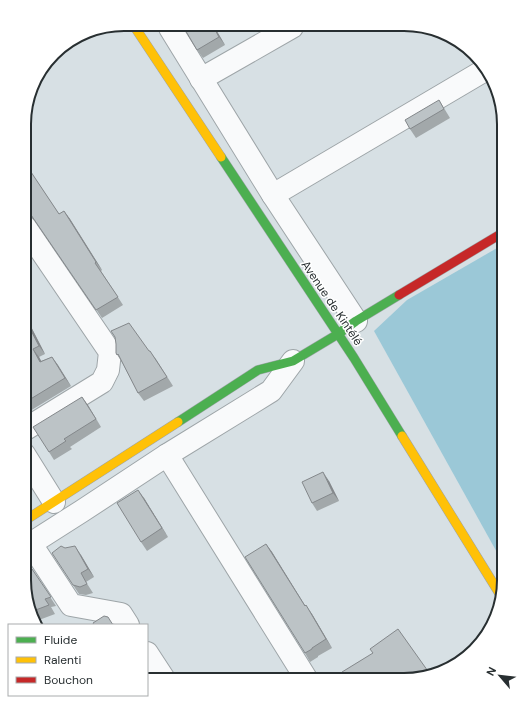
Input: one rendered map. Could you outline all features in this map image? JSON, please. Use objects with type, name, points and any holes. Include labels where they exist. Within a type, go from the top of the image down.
[{"type":"main road","name":"Avenue de Kintélé","points":[[137,31],[354,358],[497,589]]},
{"type":"main road","points":[[31,517],[258,370],[293,361],[338,334],[356,321],[497,236]]},
{"type":"street","points":[[172,31],[273,195],[356,321]]},
{"type":"street","points":[[201,79],[285,31]]},
{"type":"street","points":[[273,195],[481,72]]},
{"type":"street","points":[[31,236],[110,352],[108,370],[102,382],[31,426]]},
{"type":"street","points":[[31,544],[167,455],[271,391],[293,361]]},
{"type":"street","points":[[167,455],[303,673]]},
{"type":"street","points":[[31,465],[54,502]]},
{"type":"street","points":[[31,550],[71,605],[121,614],[127,624]]},
{"type":"street","points":[[148,655],[160,673]]},
{"type":"shaded area","points":[[497,248],[497,552],[374,331],[407,300]]},
{"type":"building","points":[[186,31],[216,31],[219,37],[197,50]]},
{"type":"building","points":[[439,100],[444,109],[410,129],[405,120]]},
{"type":"building","points":[[31,172],[59,214],[64,211],[96,262],[95,263],[118,297],[96,310],[31,215]]},
{"type":"building","points":[[129,323],[167,377],[138,393],[118,354],[117,355],[116,353],[115,337],[111,331]]},
{"type":"building","points":[[31,331],[39,346],[33,349],[40,362],[52,357],[65,378],[31,399]]},
{"type":"building","points":[[82,397],[96,419],[64,439],[66,441],[49,452],[33,427]]},
{"type":"building","points":[[323,472],[333,493],[312,503],[302,482]]},
{"type":"building","points":[[138,490],[162,528],[141,542],[117,503]]},
{"type":"building","points":[[266,544],[305,606],[306,605],[326,639],[305,653],[245,557]]},
{"type":"building","points":[[61,546],[65,548],[75,546],[88,569],[81,573],[87,584],[80,587],[73,585],[52,553]]},
{"type":"building","points":[[31,569],[51,597],[45,599],[49,605],[36,610],[31,586]]},
{"type":"building","points":[[104,616],[108,617],[112,624],[94,624]]},
{"type":"building","points":[[398,629],[427,670],[410,673],[343,673],[373,653],[370,649]]},
{"type":"traffic: fast","points":[[221,157],[354,358],[402,436]]},
{"type":"traffic: fast","points":[[178,422],[258,370],[293,361],[399,295]]},
{"type":"traffic: slow","points":[[137,31],[221,157]]},
{"type":"traffic: slow","points":[[31,516],[178,422]]},
{"type":"traffic: slow","points":[[402,436],[497,589]]},
{"type":"traffic: jam","points":[[399,295],[497,236]]}]
